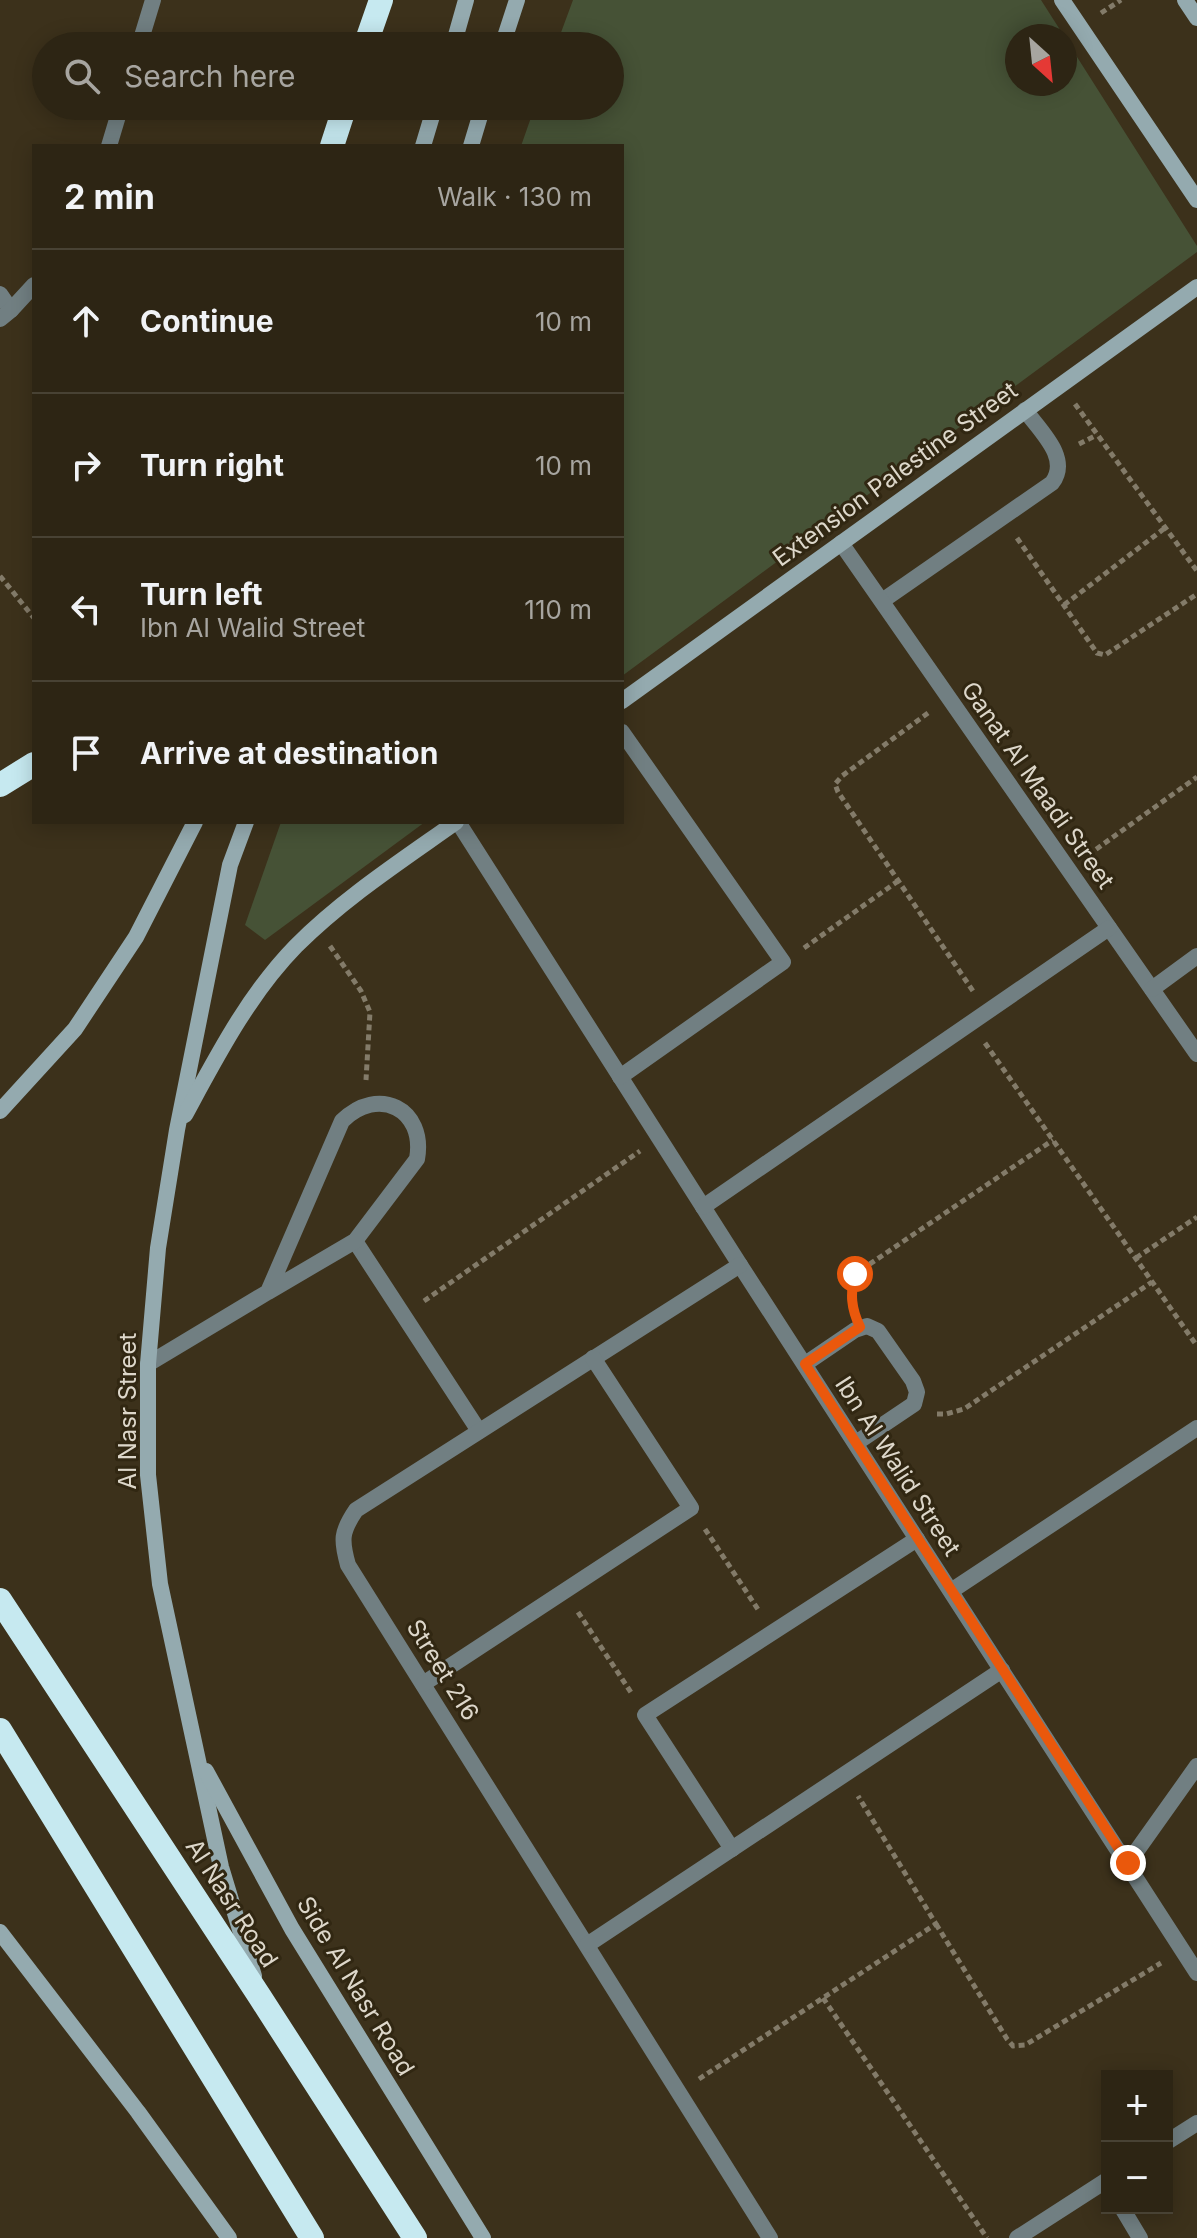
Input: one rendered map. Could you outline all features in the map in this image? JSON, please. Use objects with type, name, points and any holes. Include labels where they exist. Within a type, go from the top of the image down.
[{"type":"highway","points":[[370,32],[381,0]]},
{"type":"highway","points":[[333,144],[340,120]]},
{"type":"highway","points":[[0,785],[32,765]]},
{"type":"highway","name":"Al Nasr Road","points":[[0,1600],[415,2238]]},
{"type":"highway","points":[[0,1730],[312,2238]]},
{"type":"main road","points":[[457,32],[466,0]]},
{"type":"main road","points":[[507,32],[517,0]]},
{"type":"main road","points":[[1062,0],[1197,200]]},
{"type":"main road","points":[[1185,0],[1197,18]]},
{"type":"main road","points":[[424,144],[431,120]]},
{"type":"main road","points":[[472,144],[479,120]]},
{"type":"main road","name":"Extension Palestine Street","points":[[624,700],[1197,287]]},
{"type":"main road","points":[[0,1111],[75,1029],[136,937],[194,824]]},
{"type":"main road","name":"Al Nasr Street","points":[[245,824],[230,865],[177,1130],[158,1248],[148,1364],[148,1475],[160,1584],[221,1867],[260,1997]]},
{"type":"main road","points":[[177,1130],[216,1058],[252,1001],[295,948],[345,901],[454,824]]},
{"type":"main road","name":"Side Al Nasr Road","points":[[197,1753],[292,1929],[483,2238]]},
{"type":"main road","points":[[0,1932],[138,2112],[229,2238]]},
{"type":"street","points":[[143,32],[153,0]]},
{"type":"street","points":[[110,144],[117,120]]},
{"type":"street","points":[[5,314],[32,287]]},
{"type":"street","points":[[0,294],[5,314]]},
{"type":"street","points":[[882,601],[1052,483],[1059,470],[1057,455],[1025,410]]},
{"type":"street","name":"Ganat Al Maadi Street","points":[[841,543],[1197,1054]]},
{"type":"street","points":[[620,1077],[783,962],[624,735]]},
{"type":"street","name":"Ibn Al Walid Street","points":[[458,824],[1197,1973]]},
{"type":"street","points":[[703,1207],[1109,928]]},
{"type":"street","points":[[1152,989],[1197,956]]},
{"type":"street","points":[[148,1364],[355,1241],[417,1159],[417,1133],[402,1111],[391,1105],[364,1105],[342,1121],[268,1292]]},
{"type":"street","points":[[355,1241],[479,1431]]},
{"type":"street","name":"Street 216","points":[[740,1265],[356,1510],[345,1526],[342,1544],[348,1565],[770,2238]]},
{"type":"street","points":[[805,1364],[860,1327],[867,1326],[878,1331],[916,1386],[917,1398],[910,1408],[856,1443]]},
{"type":"street","points":[[423,1684],[691,1508],[593,1358]]},
{"type":"street","points":[[951,1591],[1197,1428]]},
{"type":"street","points":[[732,1849],[645,1715],[917,1539]]},
{"type":"street","points":[[587,1945],[1002,1670]]},
{"type":"street","points":[[1128,1863],[1197,1766]]},
{"type":"street","points":[[1173,2138],[1197,2123]]},
{"type":"street","points":[[1017,2238],[1101,2185]]},
{"type":"street","points":[[1126,2214],[1140,2238]]},
{"type":"path","points":[[1061,385],[1197,571]]},
{"type":"path","points":[[1003,518],[1097,653],[1105,655],[1197,594]]},
{"type":"path","points":[[1064,605],[1165,528]]},
{"type":"path","points":[[0,576],[32,616]]},
{"type":"path","points":[[949,698],[835,784],[987,1011]]},
{"type":"path","points":[[1068,869],[1197,777]]},
{"type":"path","points":[[783,962],[898,881]]},
{"type":"path","points":[[317,927],[361,991],[370,1012],[364,1105]]},
{"type":"path","points":[[970,1023],[1197,1346]]},
{"type":"path","points":[[404,1315],[659,1138]]},
{"type":"path","points":[[860,1327],[853,1310],[851,1292],[855,1274],[1053,1140]]},
{"type":"path","points":[[1136,1258],[1197,1217]]},
{"type":"path","points":[[910,1408],[928,1414],[946,1414],[964,1409],[1152,1282]]},
{"type":"path","points":[[691,1508],[773,1632]]},
{"type":"path","points":[[564,1591],[645,1715]]},
{"type":"path","points":[[845,1774],[1013,2046],[1025,2045],[1183,1950]]},
{"type":"path","points":[[679,2092],[936,1924]]},
{"type":"path","points":[[823,1998],[987,2238]]},
{"type":"green space","points":[[573,0],[1041,0],[1056,24],[1005,24],[1005,96],[1077,96],[1077,57],[1197,246],[1197,252],[624,675],[624,144],[522,144],[530,120],[624,120],[624,32],[561,32]]},
{"type":"green space","points":[[280,824],[422,824],[265,940],[245,925]]},
{"type":"route","points":[[855,1274],[851,1292],[853,1310],[860,1327],[805,1364],[1128,1863]]}]
